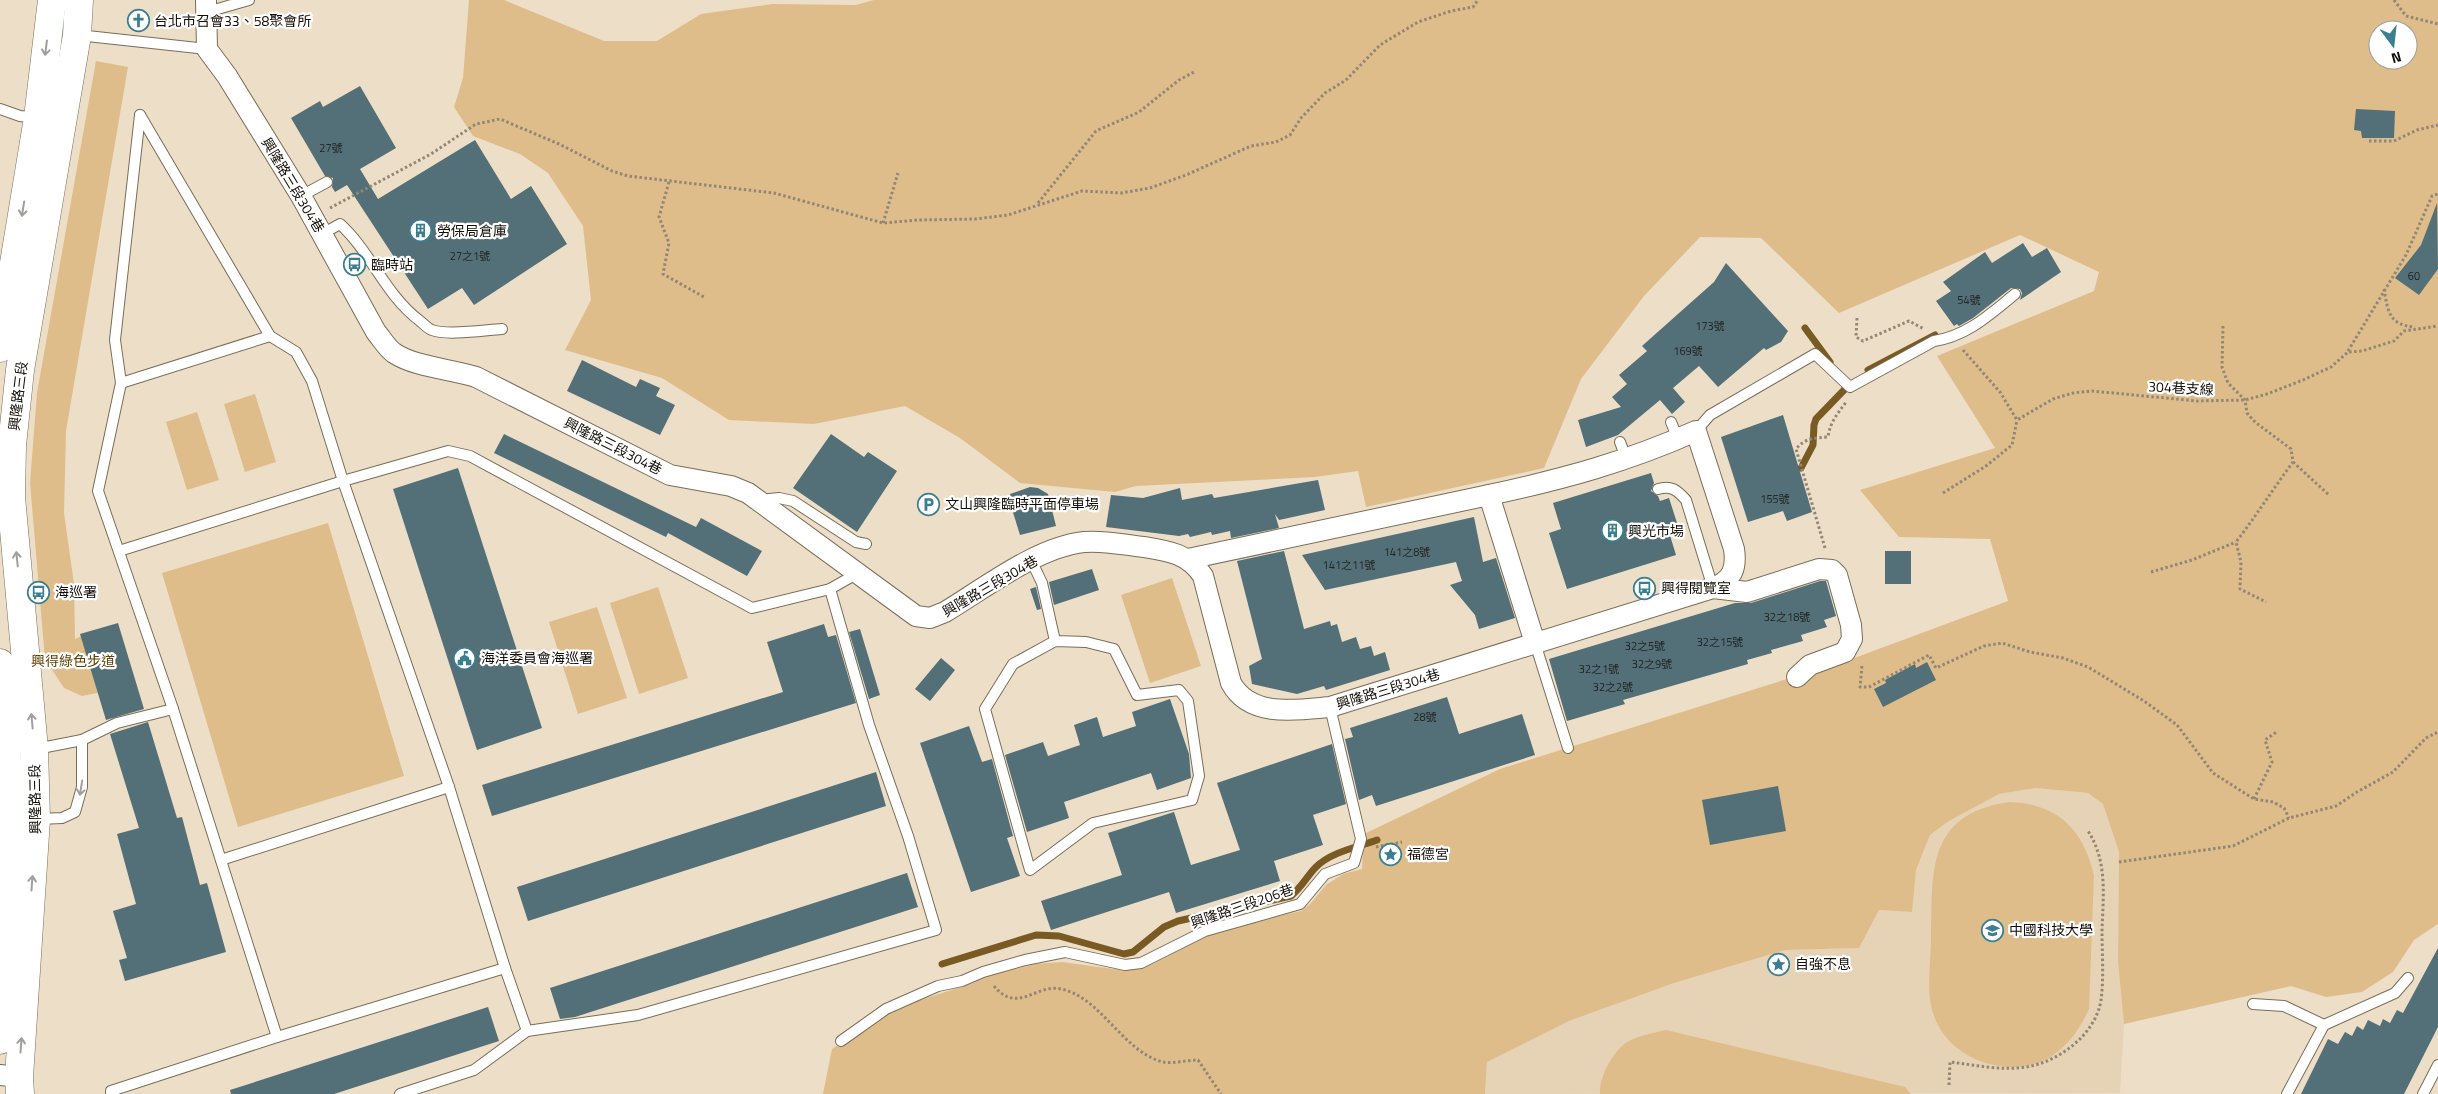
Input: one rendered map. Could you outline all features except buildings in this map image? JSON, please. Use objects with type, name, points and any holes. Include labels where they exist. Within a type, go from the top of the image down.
[{"type":"main road","name":"興隆路三段","points":[[13,1082],[36,819],[34,750],[11,498],[12,445],[50,120],[52,0]]},
{"type":"main road","name":"興隆路三段","points":[[0,348],[50,120],[76,35],[79,0]]},
{"type":"main road","name":"興隆路三段","points":[[0,663],[7,746],[4,819],[5,994],[0,1040]]},
{"type":"street","points":[[207,6],[207,49]]},
{"type":"street","name":"興隆路三段304巷","points":[[207,49],[301,196],[376,332],[392,352],[406,359],[456,370],[476,377],[670,475],[731,486],[761,500],[916,616],[930,618],[945,612],[1031,560],[1065,546],[1083,542],[1104,542],[1167,551],[1188,559],[1195,564],[1206,586],[1231,683],[1237,694],[1259,706],[1279,710],[1330,706],[1723,584],[1730,577],[1736,561],[1734,549],[1682,431]]},
{"type":"street","points":[[1188,559],[1564,479],[1624,451],[1682,431]]},
{"type":"street","points":[[1489,495],[1535,643]]},
{"type":"street","points":[[1713,588],[1747,592],[1819,569],[1832,570],[1837,576],[1851,625],[1852,639],[1845,652],[1810,664],[1797,677]]},
{"type":"street","points":[[4,819],[36,819]]},
{"type":"lane","points":[[207,6],[249,0]]},
{"type":"lane","points":[[76,35],[207,49]]},
{"type":"lane","points":[[0,110],[20,116],[50,120]]},
{"type":"lane","points":[[277,1037],[173,709],[98,491],[121,383],[115,340],[140,115],[270,336],[296,352],[312,381],[343,481],[449,787],[505,968],[527,1030]]},
{"type":"lane","points":[[301,196],[326,182]]},
{"type":"lane","points":[[322,234],[340,224],[345,228],[406,311],[432,330],[464,332],[502,329]]},
{"type":"lane","points":[[1682,431],[1814,354],[1850,387],[1934,341],[1953,337],[1971,330],[2014,294]]},
{"type":"lane","points":[[121,383],[270,336]]},
{"type":"lane","points":[[119,551],[448,450],[470,456],[752,608],[830,589],[858,573]]},
{"type":"lane","points":[[1658,489],[1666,486],[1676,489],[1686,500],[1713,588]]},
{"type":"lane","points":[[761,500],[779,498],[793,501],[856,542],[866,544]]},
{"type":"lane","points":[[1031,560],[1042,583],[1055,641]]},
{"type":"lane","points":[[400,1094],[474,1070],[527,1030],[638,1015],[936,930],[908,836],[868,725],[830,589]]},
{"type":"lane","points":[[1055,641],[1086,642],[1114,649],[1137,695],[1179,690],[1188,701],[1199,776],[1192,800],[1093,823],[1030,870],[985,709],[1013,664],[1055,641]]},
{"type":"lane","points":[[1535,643],[1568,748]]},
{"type":"lane","points":[[1330,706],[1361,839],[1357,856]]},
{"type":"lane","points":[[34,750],[82,740],[117,723],[173,709]]},
{"type":"lane","points":[[36,819],[62,818],[75,812],[82,787],[82,740]]},
{"type":"lane","points":[[221,860],[449,787]]},
{"type":"lane","name":"興隆路三段206巷","points":[[841,1041],[886,1009],[938,986],[962,981],[982,972],[1025,960],[1065,952],[1124,965],[1141,963],[1205,931],[1300,904],[1325,874],[1354,863],[1357,856]]},
{"type":"lane","points":[[111,1094],[111,1091],[277,1037],[505,968]]},
{"type":"lane","points":[[2287,1094],[2324,1025],[2395,993],[2408,978]]},
{"type":"lane","points":[[2252,1004],[2284,1006],[2324,1025]]},
{"type":"lane","points":[[2423,1094],[2438,1066]]},
{"type":"path","points":[[335,206],[431,154],[476,124],[500,119],[612,171],[669,182],[696,183],[774,193],[883,223],[975,219],[1008,215],[1082,191],[1121,193],[1150,188],[1186,175],[1251,146],[1276,142],[1290,135],[1301,118],[1325,93],[1346,80],[1380,45],[1418,22],[1452,11],[1473,7],[1478,0]]},
{"type":"path","points":[[2394,0],[2406,16],[2438,24]]},
{"type":"path","points":[[1038,204],[1096,131],[1140,112],[1179,80],[1194,72]]},
{"type":"path","points":[[2369,141],[2394,141],[2416,130],[2438,125]]},
{"type":"path","points":[[883,223],[898,173]]},
{"type":"path","points":[[669,182],[659,217],[669,243],[663,274],[704,297]]},
{"type":"path","points":[[2348,352],[2406,254],[2432,196],[2438,194]]},
{"type":"path","points":[[2384,289],[2388,310],[2395,322],[2405,326],[2419,327]]},
{"type":"path","points":[[1857,318],[1856,337],[1863,341],[1909,322],[1921,326],[1929,335]]},
{"type":"path","points":[[2151,572],[2192,560],[2236,542],[2293,462],[2292,449],[2255,422],[2247,413],[2244,400],[2228,383],[2222,368],[2223,326]]},
{"type":"path","name":"304巷支線","points":[[2018,420],[2053,399],[2073,393],[2092,391],[2196,401],[2244,400],[2267,394],[2303,380],[2331,366],[2348,352],[2394,341],[2404,332],[2419,327],[2438,326]]},
{"type":"path","points":[[1943,493],[1986,466],[2012,445],[2018,420],[2000,392],[1953,337]]},
{"type":"path","points":[[1832,570],[1796,449],[1809,438],[1828,437],[1829,427],[1849,399],[1850,387]]},
{"type":"path","points":[[2293,462],[2329,496]]},
{"type":"path","points":[[2236,542],[2241,562],[2240,589],[2266,602]]},
{"type":"path","points":[[1860,687],[1869,687],[1929,655],[1936,668],[1984,646],[2002,643],[2030,652],[2063,658],[2088,667],[2144,701],[2177,725],[2213,773],[2254,798],[2273,802],[2284,808],[2289,818]]},
{"type":"path","points":[[2254,798],[2272,762],[2265,740],[2278,730]]},
{"type":"path","points":[[2118,862],[2233,846],[2289,818],[2336,806],[2393,772],[2426,738],[2438,732]]},
{"type":"path","points":[[1949,1085],[1950,1062],[2010,1068],[2028,1067],[2050,1060],[2072,1046],[2092,1026],[2101,1000],[2104,875],[2096,844],[2088,832]]},
{"type":"path","points":[[1357,856],[1378,846],[1402,842]]},
{"type":"path","points":[[982,972],[1001,994],[1014,999],[1058,988],[1076,993],[1142,1052],[1164,1062],[1198,1060],[1221,1094]]},
{"type":"shaded area","name":"中國科技大學","points":[[2035,788],[2088,793],[2103,804],[2119,852],[2118,962],[2124,1024],[2120,1093],[1485,1094],[1487,1062],[1569,1021],[1674,983],[1785,950],[1859,948],[1879,910],[1911,912],[1916,870],[1930,835],[1949,821],[1999,794]]},
{"type":"green space","points":[[469,0],[504,0],[604,41],[657,41],[701,14],[773,4],[856,5],[874,0],[2438,0],[2438,924],[2414,940],[2393,972],[2362,992],[2326,997],[2291,986],[2124,1024],[2118,962],[2119,852],[2103,804],[2088,793],[2035,788],[1999,794],[1949,821],[1930,835],[1916,870],[1912,912],[1879,910],[1859,948],[1785,950],[1674,983],[1569,1021],[1487,1062],[1485,1094],[823,1094],[832,1049],[878,1019],[908,1004],[973,983],[993,974],[1036,964],[1062,962],[1114,969],[1134,969],[1153,964],[1207,936],[1244,924],[1301,911],[1311,903],[1326,885],[1343,874],[1362,869],[1364,834],[1500,769],[1857,657],[2008,601],[1990,539],[1899,537],[1860,490],[1995,448],[1937,356],[2094,291],[2099,272],[2020,235],[1839,313],[1761,238],[1700,237],[1644,296],[1581,379],[1544,468],[1366,507],[1358,471],[1315,477],[1136,486],[1115,492],[1020,483],[960,438],[905,406],[814,424],[729,420],[662,378],[565,350],[591,300],[583,226],[548,173],[520,154],[473,136],[454,107],[463,78]]},
{"type":"green space","name":"興得綠色步道","points":[[96,61],[128,67],[66,431],[64,513],[74,584],[75,639],[88,633],[107,691],[82,696],[64,688],[45,659],[30,483],[37,393]]},
{"type":"green space","points":[[255,394],[276,462],[245,472],[224,404]]},
{"type":"green space","points":[[197,412],[219,480],[187,490],[166,422]]},
{"type":"green space","points":[[328,523],[404,776],[238,827],[162,573]]},
{"type":"green space","points":[[1172,578],[1201,666],[1150,683],[1121,595]]},
{"type":"green space","points":[[658,587],[688,678],[639,694],[610,603]]},
{"type":"green space","points":[[597,607],[627,698],[578,714],[549,622]]},
{"type":"green space","points":[[2010,802],[2042,808],[2066,822],[2083,844],[2094,875],[2089,1009],[2073,1036],[2056,1053],[2034,1064],[2018,1067],[1986,1063],[1971,1057],[1945,1037],[1933,1014],[1929,984],[1934,872],[1939,852],[1947,834],[1961,820],[1982,809]]},
{"type":"green space","points":[[1666,1030],[1905,1087],[1911,1094],[1600,1094],[1600,1087],[1608,1064],[1623,1045],[1638,1037]]},
{"type":"waterway","points":[[1805,328],[1830,362]]},
{"type":"waterway","points":[[1868,370],[1935,335]]},
{"type":"waterway","points":[[1801,468],[1813,445],[1816,419],[1845,389]]},
{"type":"waterway","points":[[942,964],[1036,935],[1059,936],[1124,954],[1133,952],[1164,927],[1178,921],[1291,896],[1313,870],[1329,857],[1377,840]]},
{"type":"place","name":"台北市召會33、58聚會所","points":[[138,21]]},
{"type":"place","name":"勞保局倉庫","points":[[421,231]]},
{"type":"place","name":"臨時站","points":[[355,265]]},
{"type":"place","name":"文山興隆臨時平面停車場","points":[[929,504]]},
{"type":"place","name":"興光市場","points":[[1612,531]]},
{"type":"place","name":"興得閱覽室","points":[[1645,588]]},
{"type":"place","name":"海巡署","points":[[39,592]]},
{"type":"place","name":"海洋委員會海巡署","points":[[465,658]]},
{"type":"place","name":"福德宮","points":[[1391,854]]},
{"type":"place","name":"中國科技大學","points":[[1993,930]]},
{"type":"place","name":"自強不息","points":[[1779,964]]}]
